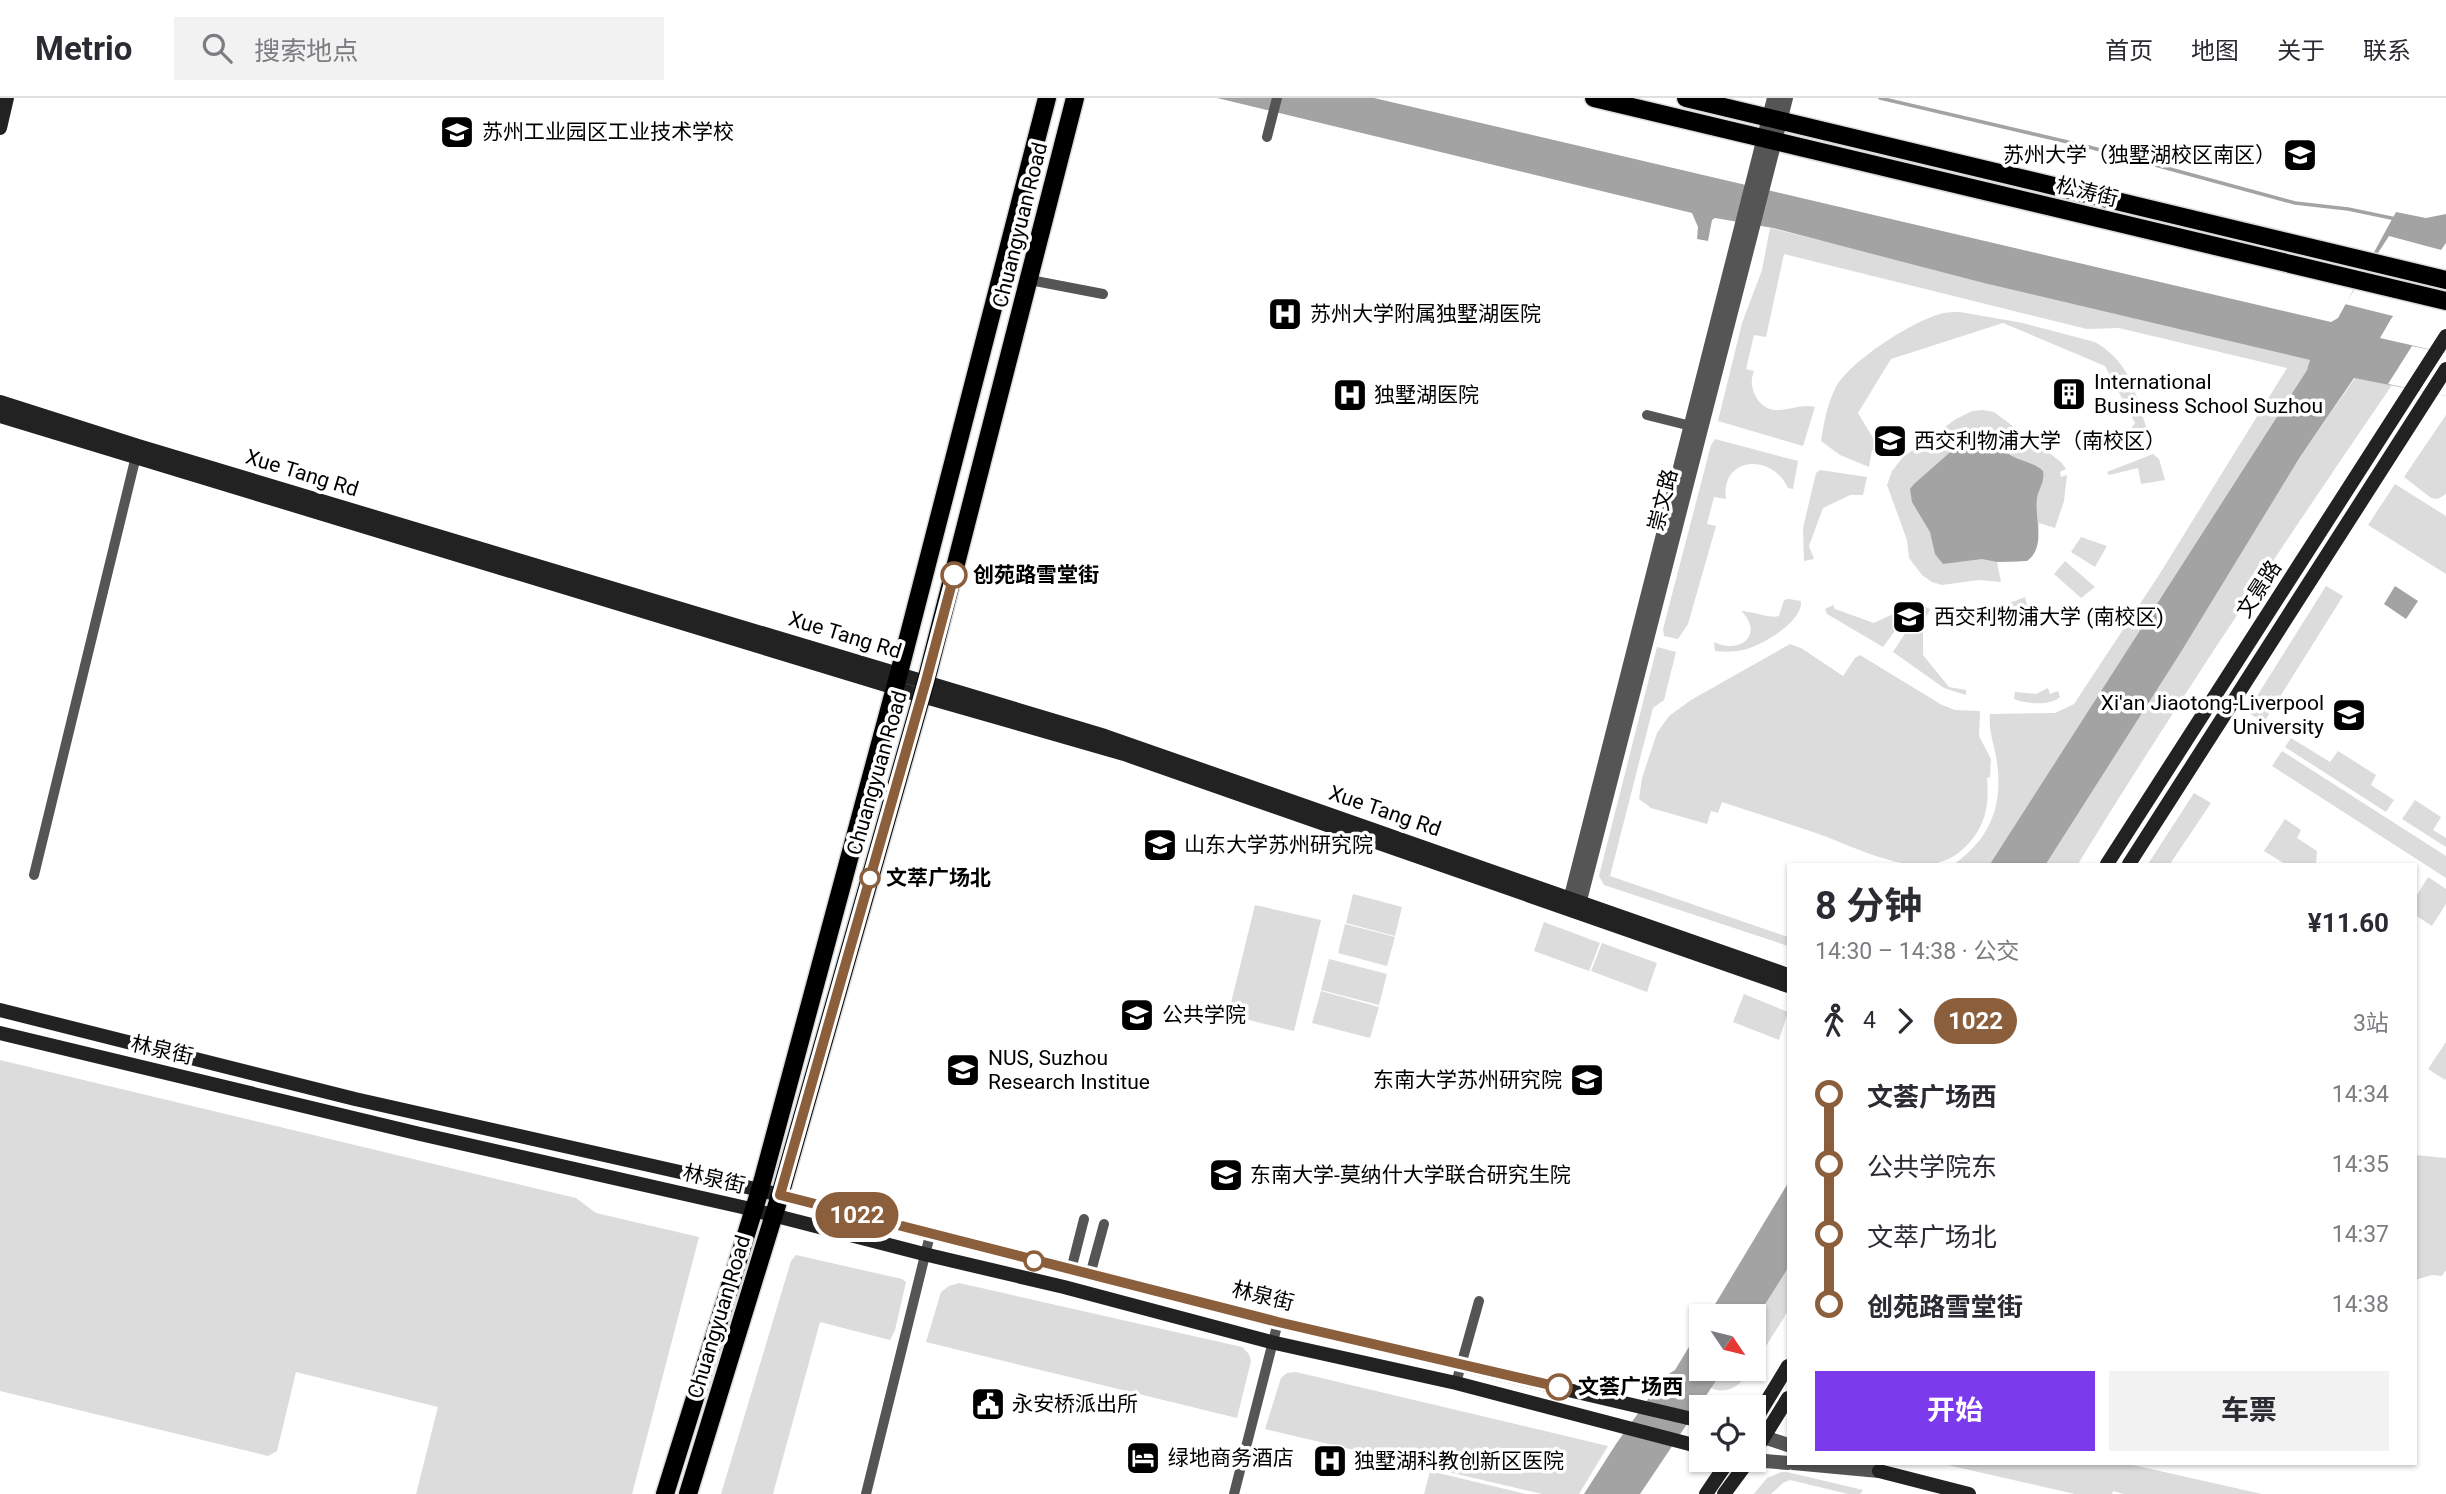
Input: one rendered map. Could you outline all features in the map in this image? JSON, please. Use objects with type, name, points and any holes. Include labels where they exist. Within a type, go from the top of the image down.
[{"type":"main road","points":[[0,128],[7,98]]},
{"type":"main road","name":"Chuangyuan Road","points":[[665,1494],[760,1190],[897,680],[1047,98]]},
{"type":"main road","name":"Chuangyuan Road","points":[[688,1494],[780,1195],[924,688],[1075,98]]},
{"type":"main road","name":"松涛街","points":[[1594,98],[2446,301]]},
{"type":"main road","name":"松涛街","points":[[1686,98],[2446,280]]},
{"type":"main road","name":"文景路","points":[[2108,863],[2444,339]]},
{"type":"main road","name":"文景路","points":[[2130,863],[2446,369]]},
{"type":"main road","name":"Xue Tang Rd","points":[[0,402],[137,451]]},
{"type":"main road","name":"Xue Tang Rd","points":[[0,416],[137,451],[924,688],[1787,975]]},
{"type":"main road","name":"Xue Tang Rd","points":[[1574,906],[1787,986]]},
{"type":"main road","name":"林泉街","points":[[0,1010],[355,1099],[760,1190],[1278,1322],[1689,1418]]},
{"type":"main road","name":"林泉街","points":[[0,1033],[752,1209],[1271,1342],[1456,1383],[1689,1444]]},
{"type":"main road","points":[[1766,1402],[1787,1368]]},
{"type":"main road","points":[[1766,1427],[1787,1399]]},
{"type":"main road","points":[[1879,1471],[1969,1494]]},
{"type":"main road","points":[[1706,1494],[1721,1472]]},
{"type":"main road","points":[[1724,1494],[1741,1472]]},
{"type":"street","points":[[1267,137],[1278,98]]},
{"type":"street","name":"崇文路","points":[[1774,98],[1775,119]]},
{"type":"street","name":"崇文路","points":[[1574,906],[1691,426],[1775,119],[1786,98]]},
{"type":"street","points":[[1030,280],[1103,294]]},
{"type":"street","points":[[1650,416],[1691,426]]},
{"type":"street","points":[[34,875],[137,451]]},
{"type":"street","points":[[1071,1270],[1084,1219]]},
{"type":"street","points":[[1090,1275],[1104,1224]]},
{"type":"street","points":[[866,1494],[930,1235]]},
{"type":"street","points":[[1456,1383],[1479,1301]]},
{"type":"street","points":[[1234,1494],[1278,1322]]},
{"type":"street","points":[[1766,1438],[1787,1445]]},
{"type":"street","points":[[1766,1461],[1787,1463]]},
{"type":"street","points":[[1813,1465],[1879,1471]]},
{"type":"street","points":[[1860,1465],[1879,1471]]},
{"type":"shaded area","points":[[1217,98],[1374,98],[2331,322],[2338,318],[2396,212],[2426,218],[2446,214],[2446,243],[2380,338],[2446,353],[2446,396],[2354,378],[2300,457],[2181,652],[2047,863],[1991,863],[2307,370],[2310,360],[1984,283],[1773,228],[1715,218],[1712,220],[1708,241],[1697,239],[1698,227],[1692,213]]},
{"type":"shaded area","points":[[1770,228],[2311,360],[1991,863],[1955,863],[1977,844],[1996,807],[1998,779],[1990,714],[2055,713],[2074,704],[2159,575],[2287,368],[2119,328],[2087,329],[1784,254],[1766,337],[1754,335],[1746,369],[1754,371],[1754,393],[1767,408],[1782,410],[1815,407],[1803,446],[1718,421],[1742,323],[1762,270]]},
{"type":"shaded area","points":[[1960,312],[2023,323],[2095,342],[2118,360],[2125,371],[2136,394],[2149,435],[2127,434],[2135,423],[2105,366],[2003,323],[1891,359],[1858,413],[1879,448],[1872,450],[1869,467],[1840,455],[1821,441],[1832,395],[1842,378],[1853,367],[1884,343],[1917,324],[1944,313]]},
{"type":"shaded area","points":[[2355,378],[2392,385],[2232,623],[2079,863],[2047,863],[2181,652],[2300,457]]},
{"type":"shaded area","points":[[1972,411],[1994,412],[2061,462],[2066,469],[2060,472],[2061,477],[2067,475],[2064,501],[2055,528],[2039,523],[2036,546],[2031,557],[2026,560],[1997,562],[2001,582],[1979,580],[1942,585],[1922,575],[1909,558],[1907,540],[1887,485],[1892,471],[1903,457],[1956,419]]},
{"type":"shaded area","points":[[2446,415],[2446,494],[2438,499],[2431,498],[2404,477]]},
{"type":"shaded area","points":[[1973,432],[2043,471],[2043,482],[2037,498],[2037,548],[2027,561],[1997,562],[1982,559],[1943,564],[1935,554],[1930,532],[1912,502],[1910,489],[1914,484]]},
{"type":"shaded area","points":[[1715,439],[1798,461],[1793,489],[1788,488],[1771,469],[1760,465],[1749,464],[1731,475],[1726,485],[1726,499],[1714,497],[1707,524],[1716,526],[1688,624],[1678,639],[1664,636],[1663,629],[1711,445]]},
{"type":"shaded area","points":[[2153,454],[2159,459],[2165,480],[2141,484],[2138,468],[2109,475],[2107,472]]},
{"type":"shaded area","points":[[1820,470],[1867,477],[1863,495],[1850,495],[1823,508],[1809,546],[1814,559],[1804,561],[1803,528],[1816,473]]},
{"type":"shaded area","points":[[2395,484],[2446,516],[2446,574],[2368,525]]},
{"type":"shaded area","points":[[2081,537],[2107,546],[2095,567],[2071,552]]},
{"type":"shaded area","points":[[2065,561],[2095,587],[2081,598],[2054,574]]},
{"type":"shaded area","points":[[2326,586],[2343,596],[2264,722],[2247,712]]},
{"type":"shaded area","points":[[2395,586],[2418,601],[2406,619],[2384,604]]},
{"type":"shaded area","points":[[2025,597],[2029,614],[2013,630],[2007,604]]},
{"type":"shaded area","points":[[1784,600],[1801,601],[1800,609],[1780,632],[1743,650],[1715,651],[1714,642],[1733,646],[1746,640],[1750,634],[1748,619],[1741,611],[1779,616]]},
{"type":"shaded area","points":[[1913,601],[1916,602],[1883,647],[1827,614],[1825,609],[1833,605],[1835,609],[1874,623],[1908,607]]},
{"type":"shaded area","points":[[1923,606],[1930,609],[1923,623],[1923,655],[1949,687],[1966,690],[1966,695],[1944,688],[1893,652]]},
{"type":"shaded area","points":[[1790,644],[1801,648],[1843,676],[1860,655],[1942,705],[1955,710],[1980,711],[1979,736],[1991,759],[1990,777],[1987,778],[1986,810],[1978,831],[1957,854],[1938,863],[1904,863],[1875,856],[1722,802],[1718,813],[1711,811],[1707,824],[1651,808],[1639,799],[1642,778],[1657,733],[1669,716],[1691,700]]},
{"type":"shaded area","points":[[1657,647],[1676,652],[1664,700],[1653,708],[1610,876],[1787,937],[1787,946],[1604,885],[1599,876]]},
{"type":"shaded area","points":[[2048,688],[2050,694],[2058,691],[2060,697],[2050,702],[2038,703],[2014,699],[2015,692],[2036,694]]},
{"type":"shaded area","points":[[2291,738],[2330,762],[2338,751],[2376,775],[2371,785],[2394,800],[2386,812],[2285,747]]},
{"type":"shaded area","points":[[2282,751],[2446,856],[2446,878],[2272,766]]},
{"type":"shaded area","points":[[2194,793],[2211,803],[2171,863],[2149,863]]},
{"type":"shaded area","points":[[2415,800],[2441,817],[2433,830],[2446,838],[2446,847],[2402,819]]},
{"type":"shaded area","points":[[2285,819],[2301,830],[2297,838],[2317,851],[2316,863],[2283,863],[2264,851]]},
{"type":"shaded area","points":[[2428,877],[2446,889],[2446,904],[2432,926],[2417,916],[2417,895]]},
{"type":"shaded area","points":[[1353,894],[1402,907],[1395,936],[1346,923]]},
{"type":"shaded area","points":[[1255,905],[1321,920],[1294,1031],[1228,1015]]},
{"type":"shaded area","points":[[1544,922],[1600,943],[1589,971],[1534,951]]},
{"type":"shaded area","points":[[1345,924],[1395,937],[1387,966],[1338,953]]},
{"type":"shaded area","points":[[1602,943],[1657,963],[1647,992],[1591,971]]},
{"type":"shaded area","points":[[1329,959],[1387,974],[1379,1005],[1321,990]]},
{"type":"shaded area","points":[[1321,991],[1379,1007],[1370,1038],[1312,1023]]},
{"type":"shaded area","points":[[1744,994],[1787,1012],[1779,1040],[1733,1022]]},
{"type":"shaded area","points":[[2446,1042],[2446,1078],[2445,1080],[2428,1069]]},
{"type":"shaded area","points":[[0,1060],[576,1198],[596,1213],[699,1237],[632,1494],[416,1494],[438,1407],[296,1372],[277,1451],[268,1456],[0,1391]]},
{"type":"shaded area","points":[[2417,1155],[2446,1158],[2446,1270],[2442,1276],[2432,1275],[2417,1279]]},
{"type":"shaded area","points":[[1787,1185],[1787,1270],[1765,1304],[1715,1304]]},
{"type":"shaded area","points":[[796,1255],[906,1282],[895,1330],[890,1340],[820,1322],[773,1494],[721,1494],[791,1261]]},
{"type":"shaded area","points":[[1787,1270],[1787,1313],[1766,1346],[1765,1304]]},
{"type":"shaded area","points":[[959,1283],[1242,1347],[1249,1354],[1251,1361],[1237,1418],[926,1342],[941,1292]]},
{"type":"shaded area","points":[[1689,1347],[1689,1381],[1716,1381],[1707,1395],[1689,1395],[1689,1421],[1640,1494],[1584,1494],[1664,1377],[1675,1370]]},
{"type":"shaded area","points":[[1296,1372],[1608,1446],[1579,1494],[1542,1494],[1265,1429],[1281,1378],[1287,1373]]},
{"type":"shaded area","points":[[1716,1381],[1741,1381],[1724,1391],[1711,1388]]},
{"type":"shaded area","points":[[1948,1465],[2133,1465],[2262,1494],[2124,1494],[2113,1491],[2112,1494],[2075,1494]]},
{"type":"shaded area","points":[[1430,1471],[1526,1494],[1424,1494]]},
{"type":"shaded area","points":[[1781,1472],[1863,1490],[1860,1494],[1848,1494],[1790,1480],[1771,1494],[1754,1494],[1767,1478]]},
{"type":"pier","points":[[2389,236],[2445,251],[2397,317],[2345,304]]},
{"type":"pier","points":[[2412,346],[2446,353],[2446,396],[2388,384]]},
{"type":"waterway","points":[[1880,98],[2089,147],[2295,203],[2348,209],[2396,219]]},
{"type":"bus line","name":"1022","points":[[954,575],[780,1195],[1278,1322],[1559,1387]]},
{"type":"place","name":"苏州工业园区工业技术学校","points":[[457,132]]},
{"type":"place","name":"苏州大学（独墅湖校区南区）","points":[[2300,155]]},
{"type":"place","name":"苏州大学附属独墅湖医院","points":[[1285,314]]},
{"type":"place","name":"International Business School Suzhou","points":[[2069,394]]},
{"type":"place","name":"独墅湖医院","points":[[1350,395]]},
{"type":"place","name":"西交利物浦大学（南校区）","points":[[1890,441]]},
{"type":"place","name":"创苑路雪堂街","points":[[954,575]]},
{"type":"place","name":"西交利物浦大学 (南校区)","points":[[1909,617]]},
{"type":"place","name":"Xi'an Jiaotong-Liverpool University","points":[[2349,715]]},
{"type":"place","name":"山东大学苏州研究院","points":[[1160,845]]},
{"type":"place","name":"文萃广场北","points":[[870,878]]},
{"type":"place","name":"公共学院","points":[[1137,1015]]},
{"type":"place","name":"NUS, Suzhou Research Institue","points":[[963,1070]]},
{"type":"place","name":"东南大学苏州研究院","points":[[1587,1080]]},
{"type":"place","name":"东南大学-莫纳什大学联合研究生院","points":[[1226,1175]]},
{"type":"place","name":"文荟广场西","points":[[1559,1387]]},
{"type":"place","name":"永安桥派出所","points":[[988,1404]]},
{"type":"place","name":"绿地商务酒店","points":[[1143,1458]]},
{"type":"place","name":"独墅湖科教创新区医院","points":[[1330,1461]]}]
